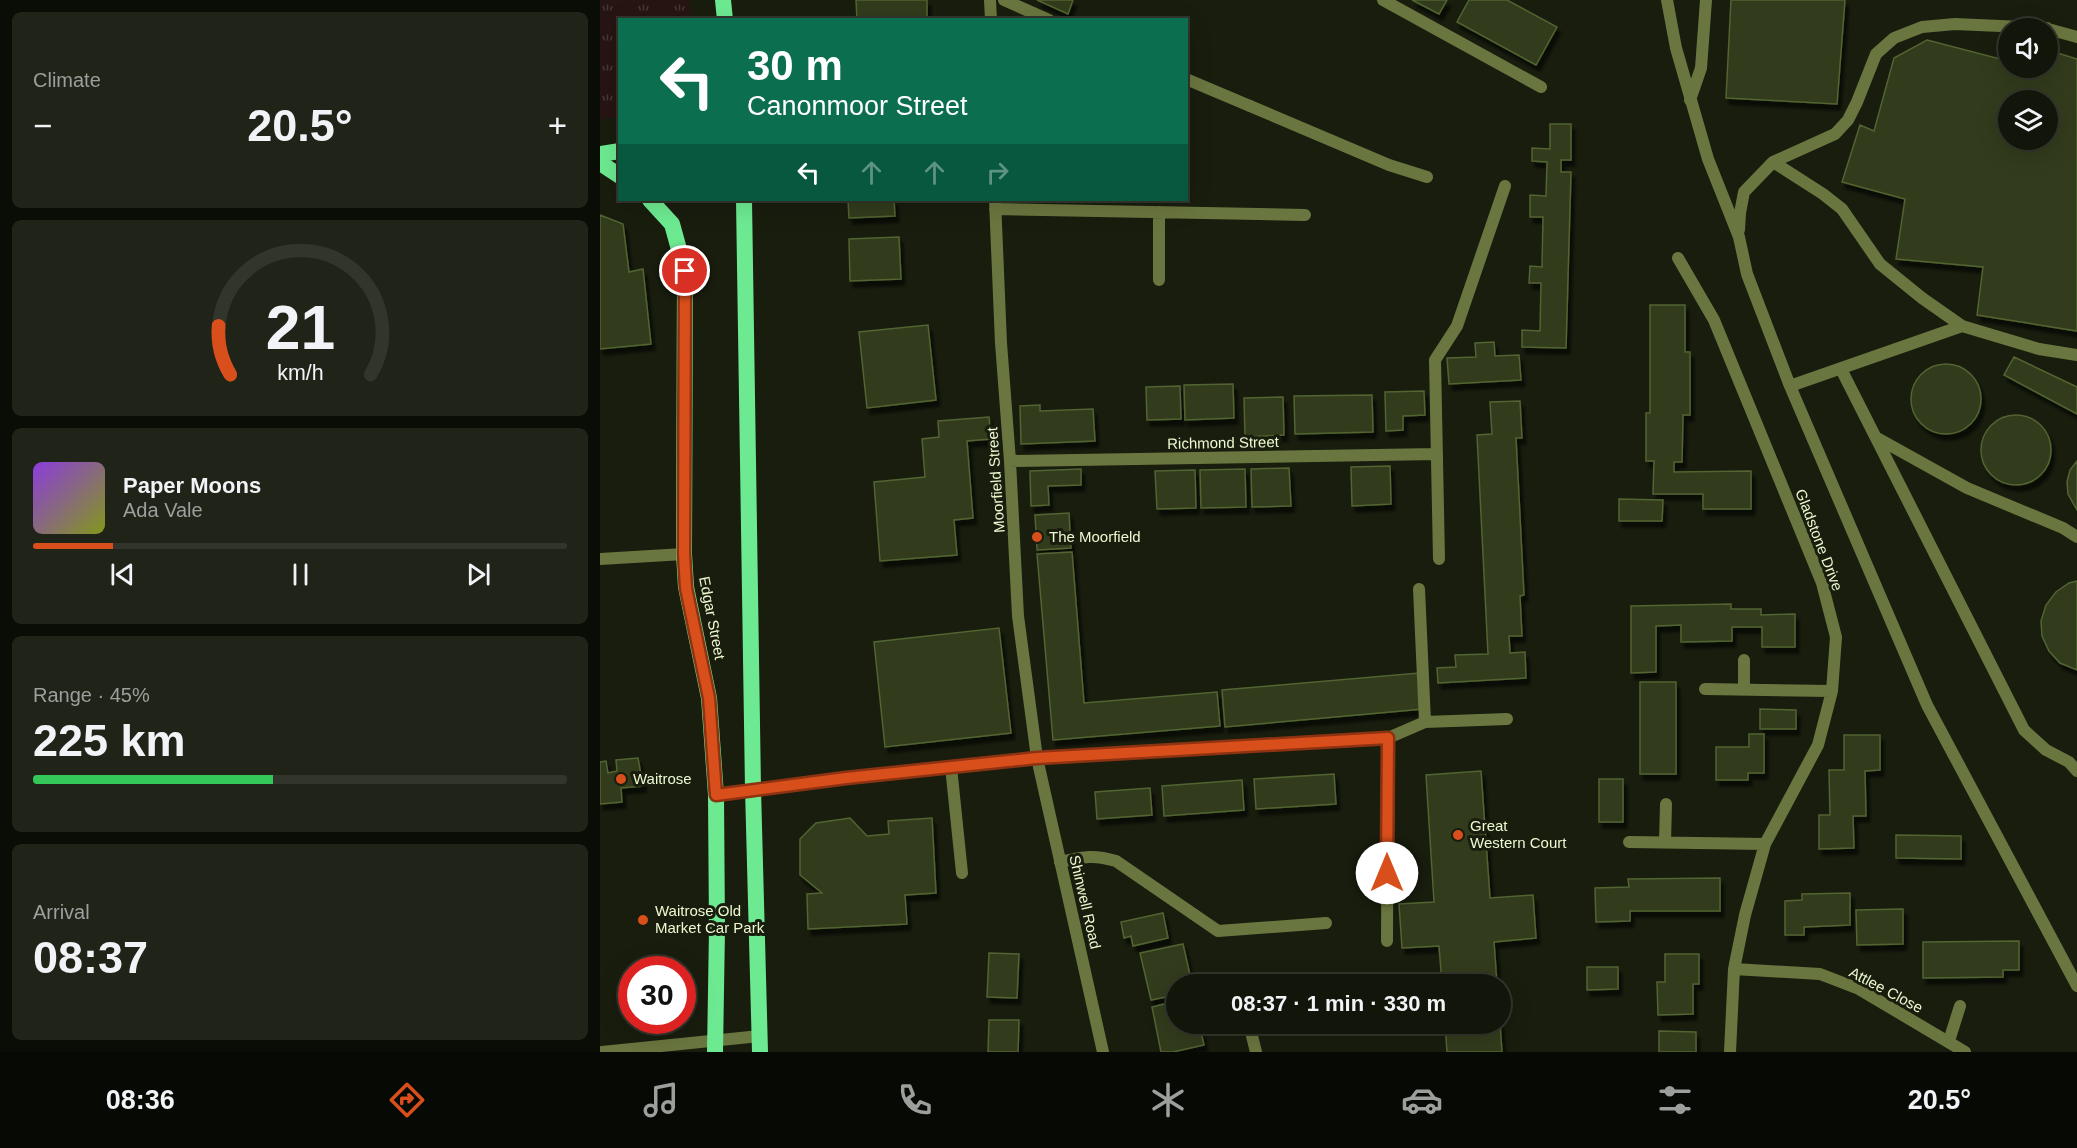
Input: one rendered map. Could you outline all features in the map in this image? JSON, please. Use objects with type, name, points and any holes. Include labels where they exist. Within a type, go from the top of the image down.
[{"type":"highway","points":[[723,0],[726,18]]},
{"type":"highway","points":[[600,154],[618,151]]},
{"type":"highway","points":[[600,163],[618,175]]},
{"type":"highway","name":"Edgar Street","points":[[651,201],[672,224],[685,271],[684,554],[686,588],[709,698],[716,795],[715,1046]]},
{"type":"highway","name":"Edgar Street","points":[[744,201],[753,789],[760,1044]]},
{"type":"street","points":[[990,0],[991,18]]},
{"type":"street","points":[[1004,0],[1044,18]]},
{"type":"street","points":[[1383,0],[1541,87]]},
{"type":"street","points":[[1667,0],[1676,48],[1708,159],[1739,237],[1748,274],[1790,386],[1927,705],[2077,986]]},
{"type":"street","points":[[1690,100],[1701,68],[1706,0]]},
{"type":"street","points":[[1739,237],[1744,192],[1773,162],[1835,134],[1848,120],[1876,54],[1894,38],[1922,27],[1955,24],[1998,26]]},
{"type":"street","points":[[2058,32],[2077,37]]},
{"type":"street","points":[[1188,80],[1389,165],[1427,177]]},
{"type":"street","points":[[1773,162],[1842,209],[1880,264],[1962,326],[2040,349],[2077,355]]},
{"type":"street","points":[[1439,559],[1435,360],[1458,326],[1505,186]]},
{"type":"street","points":[[995,204],[1158,212],[1305,215]]},
{"type":"street","name":"Moorfield Street","points":[[995,204],[1018,616],[1037,758]]},
{"type":"street","points":[[1158,212],[1160,280]]},
{"type":"street","name":"Gladstone Drive","points":[[1678,258],[1714,320],[1822,583],[1836,637],[1832,691],[1818,745],[1765,844],[1745,915],[1734,969],[1730,1052]]},
{"type":"street","points":[[1790,386],[1962,326]]},
{"type":"street","points":[[1841,369],[2024,730],[2046,750],[2069,762],[2077,771]]},
{"type":"street","points":[[1876,438],[1967,488],[2063,528],[2077,537]]},
{"type":"street","name":"Richmond Street","points":[[1010,461],[1437,454]]},
{"type":"street","points":[[600,559],[684,554]]},
{"type":"street","points":[[1419,589],[1425,722]]},
{"type":"street","points":[[1744,660],[1744,689]]},
{"type":"street","points":[[1705,688],[1832,691]]},
{"type":"street","points":[[716,795],[1037,758],[1388,738],[1425,722],[1507,719]]},
{"type":"street","points":[[1387,941],[1388,738]]},
{"type":"street","name":"Shinwell Road","points":[[1037,758],[1103,1052]]},
{"type":"street","points":[[951,767],[962,873]]},
{"type":"street","points":[[1665,842],[1666,804]]},
{"type":"street","points":[[1629,842],[1765,844]]},
{"type":"street","points":[[1060,862],[1086,856],[1099,856],[1116,861],[1218,931],[1326,923]]},
{"type":"street","name":"Attlee Close","points":[[1734,969],[1820,974],[1859,989],[1965,1052]]},
{"type":"street","points":[[1949,1041],[1960,1006]]},
{"type":"street","points":[[1252,1034],[1256,1052]]},
{"type":"street","points":[[602,1052],[760,1044]]},
{"type":"green space","points":[[600,0],[689,0],[693,18],[618,18],[618,116],[600,120]]},
{"type":"building","points":[[856,0],[927,0],[927,18],[857,18]]},
{"type":"building","points":[[1037,0],[1073,0],[1068,14]]},
{"type":"building","points":[[1412,0],[1447,0],[1439,14]]},
{"type":"building","points":[[1469,0],[1507,0],[1557,27],[1536,65],[1457,22]]},
{"type":"building","points":[[1731,0],[1845,0],[1837,104],[1726,98]]},
{"type":"building","points":[[1927,40],[1998,58],[1998,78],[2058,78],[2058,53],[2077,59],[2077,331],[1977,315],[1983,267],[1896,259],[1905,199],[1842,182],[1860,125],[1874,131],[1894,58]]},
{"type":"building","points":[[1550,124],[1571,124],[1571,160],[1561,160],[1561,172],[1571,172],[1566,348],[1522,347],[1522,330],[1540,331],[1541,283],[1529,283],[1530,266],[1542,267],[1543,217],[1530,217],[1530,195],[1546,196],[1547,162],[1532,161],[1532,148],[1550,149]]},
{"type":"building","points":[[848,201],[894,201],[895,216],[849,218]]},
{"type":"building","points":[[600,215],[623,224],[629,272],[643,269],[651,344],[600,349]]},
{"type":"building","points":[[899,237],[901,279],[850,281],[849,239]]},
{"type":"building","points":[[1650,305],[1685,305],[1685,352],[1690,352],[1690,415],[1683,415],[1682,462],[1674,462],[1674,472],[1751,471],[1751,509],[1703,509],[1703,494],[1653,494],[1654,461],[1646,461],[1646,413],[1650,413]]},
{"type":"building","points":[[928,325],[936,400],[867,408],[859,332]]},
{"type":"building","points":[[1494,342],[1495,356],[1519,355],[1521,380],[1449,384],[1447,358],[1476,357],[1475,343]]},
{"type":"building","points":[[2014,357],[2077,387],[2077,414],[2004,375]]},
{"type":"building","points":[[1939,364],[1953,364],[1966,370],[1975,379],[1981,392],[1979,412],[1971,424],[1953,434],[1939,434],[1926,428],[1917,419],[1911,406],[1911,392],[1917,379],[1926,370]]},
{"type":"building","points":[[1233,384],[1234,418],[1185,420],[1184,385]]},
{"type":"building","points":[[1180,386],[1181,419],[1147,420],[1146,387]]},
{"type":"building","points":[[1424,391],[1425,415],[1403,416],[1403,430],[1386,431],[1385,392]]},
{"type":"building","points":[[1372,395],[1373,432],[1295,434],[1294,396]]},
{"type":"building","points":[[1283,397],[1284,435],[1245,437],[1244,398]]},
{"type":"building","points":[[1520,401],[1522,438],[1516,438],[1524,595],[1520,596],[1522,636],[1509,636],[1510,653],[1525,652],[1526,678],[1438,683],[1437,668],[1456,667],[1455,655],[1488,654],[1477,435],[1492,434],[1490,402]]},
{"type":"building","points":[[1040,405],[1040,411],[1093,409],[1095,441],[1021,444],[1020,406]]},
{"type":"building","points":[[2023,415],[2036,421],[2045,430],[2049,436],[2051,450],[2049,464],[2041,475],[2030,483],[2009,485],[1991,475],[1983,464],[1981,443],[1991,425],[2002,417]]},
{"type":"building","points":[[989,417],[991,439],[967,441],[973,518],[954,520],[957,555],[880,561],[874,482],[925,477],[922,439],[939,437],[938,421]]},
{"type":"building","points":[[2077,461],[2077,510],[2068,494],[2067,482],[2070,470]]},
{"type":"building","points":[[1390,466],[1391,504],[1352,506],[1351,467]]},
{"type":"building","points":[[1289,468],[1291,506],[1252,507],[1251,469]]},
{"type":"building","points":[[1081,469],[1081,485],[1048,486],[1049,505],[1031,506],[1030,471]]},
{"type":"building","points":[[1245,469],[1246,507],[1201,508],[1200,470]]},
{"type":"building","points":[[1195,470],[1196,508],[1157,509],[1155,471]]},
{"type":"building","points":[[1619,499],[1663,500],[1662,521],[1619,521]]},
{"type":"building","points":[[1069,513],[1071,548],[1037,550],[1035,515]]},
{"type":"building","points":[[1072,552],[1084,703],[1217,692],[1220,726],[1053,740],[1037,554]]},
{"type":"building","points":[[2077,581],[2077,670],[2060,663],[2049,651],[2042,636],[2041,621],[2046,605],[2056,592],[2069,583]]},
{"type":"building","points":[[1731,604],[1731,609],[1761,609],[1761,615],[1795,614],[1795,647],[1762,647],[1762,627],[1732,627],[1732,641],[1681,642],[1681,625],[1656,626],[1656,672],[1631,673],[1631,606]]},
{"type":"building","points":[[999,628],[1011,733],[885,747],[874,642]]},
{"type":"building","points":[[1419,673],[1423,709],[1225,727],[1222,690]]},
{"type":"building","points":[[1640,682],[1676,682],[1676,774],[1640,774]]},
{"type":"building","points":[[1760,709],[1796,710],[1796,729],[1760,729]]},
{"type":"building","points":[[1749,734],[1764,734],[1764,773],[1748,773],[1748,780],[1716,780],[1716,747],[1749,747]]},
{"type":"building","points":[[1844,735],[1880,735],[1880,770],[1865,771],[1866,816],[1853,816],[1854,848],[1819,849],[1819,815],[1830,815],[1829,770],[1844,770]]},
{"type":"building","name":"Waitrose","points":[[638,758],[643,786],[621,788],[622,802],[600,804],[600,762],[606,761],[608,773],[617,771],[616,760]]},
{"type":"building","name":"Great Western Court","points":[[1481,771],[1490,898],[1533,895],[1536,938],[1494,942],[1496,974],[1441,974],[1439,946],[1402,948],[1399,904],[1434,902],[1426,775]]},
{"type":"building","points":[[1334,774],[1336,804],[1256,809],[1254,779]]},
{"type":"building","points":[[1599,779],[1623,779],[1623,822],[1599,822]]},
{"type":"building","points":[[1242,780],[1244,810],[1164,816],[1162,786]]},
{"type":"building","points":[[1150,788],[1152,815],[1097,819],[1095,792]]},
{"type":"building","points":[[850,818],[867,836],[889,834],[888,821],[932,818],[936,893],[905,895],[907,924],[808,929],[807,894],[822,893],[800,875],[800,839],[816,823]]},
{"type":"building","points":[[1896,835],[1961,836],[1961,859],[1896,858]]},
{"type":"building","points":[[1720,878],[1720,911],[1630,911],[1630,921],[1596,922],[1595,888],[1629,887],[1628,879]]},
{"type":"building","points":[[1850,893],[1850,925],[1804,927],[1804,935],[1785,935],[1785,901],[1802,900],[1802,894]]},
{"type":"building","points":[[1903,909],[1903,944],[1857,945],[1856,910]]},
{"type":"building","points":[[1163,913],[1168,938],[1133,946],[1131,936],[1124,938],[1121,922]]},
{"type":"building","points":[[2019,941],[2019,970],[2003,970],[2003,977],[1923,978],[1923,942]]},
{"type":"building","points":[[1183,944],[1190,974],[1166,974],[1166,997],[1151,1000],[1140,953]]},
{"type":"building","points":[[989,953],[1019,954],[1017,998],[987,997]]},
{"type":"building","points":[[1665,954],[1699,954],[1699,984],[1693,984],[1693,1014],[1658,1015],[1657,982],[1665,982]]},
{"type":"building","points":[[1587,967],[1618,967],[1618,989],[1587,990]]},
{"type":"building","points":[[1166,1004],[1166,1034],[1202,1034],[1204,1045],[1173,1052],[1161,1052],[1152,1007]]},
{"type":"building","points":[[989,1020],[1019,1020],[1018,1052],[988,1052]]},
{"type":"building","points":[[1659,1031],[1696,1032],[1696,1052],[1659,1052]]},
{"type":"building","points":[[1446,1034],[1501,1034],[1502,1052],[1447,1052]]},
{"type":"place","name":"The Moorfield","points":[[1037,537]]},
{"type":"place","name":"Waitrose","points":[[621,779]]},
{"type":"place","name":"Great Western Court","points":[[1458,835]]},
{"type":"place","name":"Waitrose Old Market Car Park","points":[[643,920]]},
{"type":"route","points":[[685,271],[684,554],[686,588],[709,698],[716,795],[846,778],[1037,758],[1388,738],[1387,873]]}]
